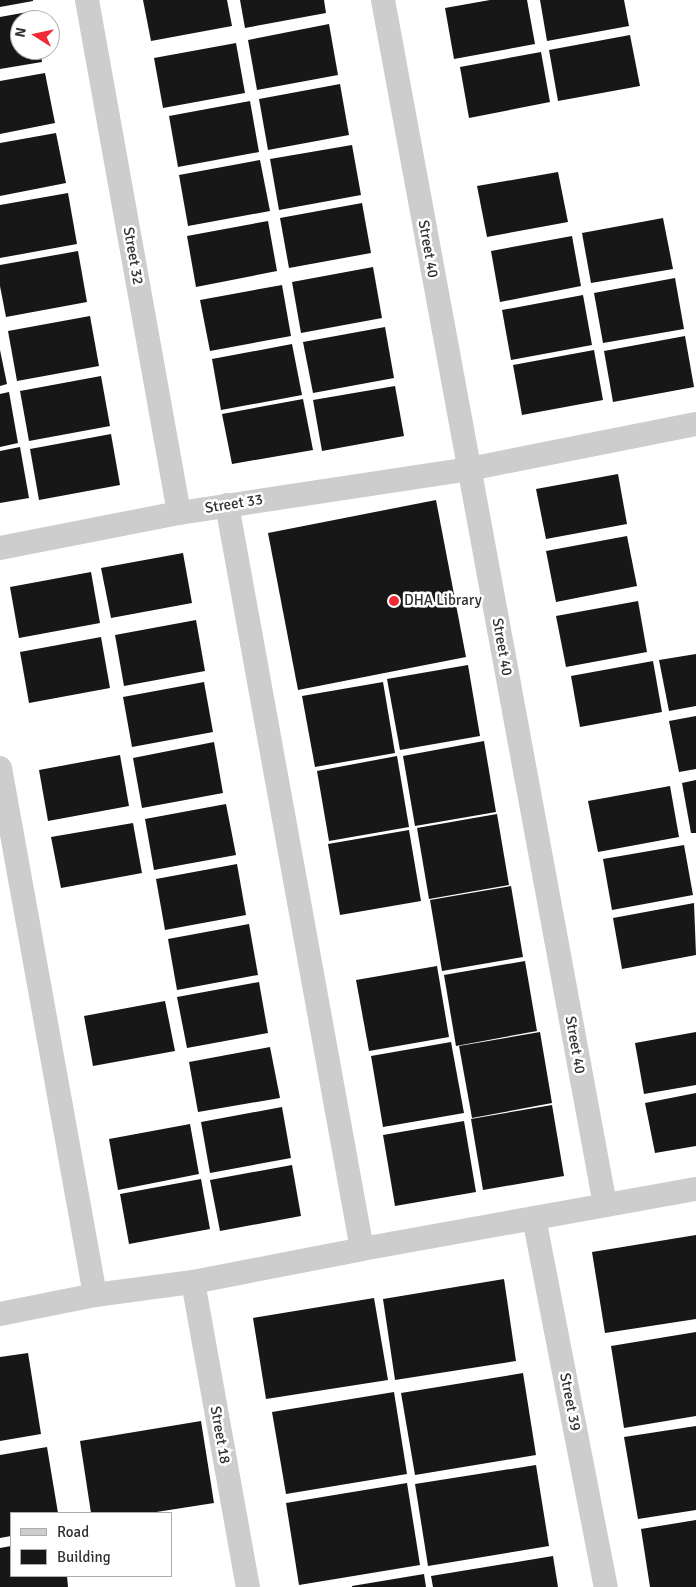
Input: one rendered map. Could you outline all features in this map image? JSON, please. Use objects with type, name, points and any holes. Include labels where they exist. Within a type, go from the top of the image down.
[{"type":"street","name":"Street 32","points":[[87,0],[179,513]]},
{"type":"street","name":"Street 40","points":[[383,0],[605,1205]]},
{"type":"street","name":"Street 33","points":[[0,548],[227,504],[469,469],[696,424]]},
{"type":"street","points":[[227,504],[362,1249]]},
{"type":"street","points":[[0,768],[95,1295]]},
{"type":"street","points":[[0,1314],[95,1295],[193,1282],[362,1249],[696,1189]]},
{"type":"street","name":"Street 39","points":[[534,1218],[606,1587]]},
{"type":"street","name":"Street 18","points":[[193,1282],[248,1587]]},
{"type":"building","points":[[0,0],[33,0],[33,1],[0,7]]},
{"type":"building","points":[[143,0],[227,0],[232,26],[151,41]]},
{"type":"building","points":[[240,0],[324,0],[326,13],[245,28]]},
{"type":"building","points":[[490,0],[527,0],[535,44],[454,59],[445,8]]},
{"type":"building","points":[[540,0],[624,0],[629,26],[547,41]]},
{"type":"building","points":[[10,15],[10,60],[42,60],[42,62],[0,69],[0,17]]},
{"type":"building","points":[[329,24],[338,75],[257,90],[248,40]]},
{"type":"building","points":[[630,35],[640,86],[558,101],[549,50]]},
{"type":"building","points":[[236,43],[245,93],[163,108],[154,58]]},
{"type":"building","points":[[541,52],[550,102],[469,118],[460,67]]},
{"type":"building","points":[[45,73],[55,123],[0,134],[0,81]]},
{"type":"building","points":[[340,84],[349,135],[268,150],[259,99]]},
{"type":"building","points":[[250,101],[259,152],[178,167],[169,116]]},
{"type":"building","points":[[56,133],[66,183],[0,196],[0,143]]},
{"type":"building","points":[[352,145],[361,195],[279,210],[270,159]]},
{"type":"building","points":[[260,160],[270,211],[188,226],[179,175]]},
{"type":"building","points":[[558,172],[568,222],[487,237],[477,186]]},
{"type":"building","points":[[68,193],[77,244],[0,258],[0,205]]},
{"type":"building","points":[[362,203],[371,253],[289,268],[280,218]]},
{"type":"building","points":[[663,218],[673,269],[591,283],[582,233]]},
{"type":"building","points":[[268,221],[277,271],[196,287],[187,236]]},
{"type":"building","points":[[572,236],[581,286],[500,302],[491,251]]},
{"type":"building","points":[[78,251],[87,302],[6,317],[0,286],[0,265]]},
{"type":"building","points":[[373,267],[382,318],[301,333],[292,282]]},
{"type":"building","points":[[675,278],[684,329],[603,343],[594,293]]},
{"type":"building","points":[[282,285],[291,336],[210,351],[200,300]]},
{"type":"building","points":[[583,295],[592,345],[511,360],[502,310]]},
{"type":"building","points":[[90,316],[99,366],[17,381],[8,331]]},
{"type":"building","points":[[385,327],[394,378],[313,393],[303,342]]},
{"type":"building","points":[[685,336],[694,387],[613,402],[604,351]]},
{"type":"building","points":[[292,344],[302,395],[221,410],[212,359]]},
{"type":"building","points":[[0,350],[7,384],[0,386]]},
{"type":"building","points":[[594,350],[603,400],[522,415],[513,365]]},
{"type":"building","points":[[101,376],[110,426],[29,441],[20,391]]},
{"type":"building","points":[[395,386],[404,436],[322,451],[313,400]]},
{"type":"building","points":[[9,392],[18,443],[0,447],[0,394]]},
{"type":"building","points":[[303,399],[313,450],[232,464],[222,414]]},
{"type":"building","points":[[111,434],[120,485],[39,500],[30,449]]},
{"type":"building","points":[[20,447],[29,498],[0,503],[0,451]]},
{"type":"building","points":[[618,474],[627,524],[546,539],[536,489]]},
{"type":"building","points":[[436,500],[466,657],[298,690],[268,533]]},
{"type":"building","points":[[627,536],[637,586],[556,602],[546,551]]},
{"type":"building","points":[[183,553],[192,603],[111,618],[101,568]]},
{"type":"building","points":[[91,572],[100,623],[19,638],[10,587]]},
{"type":"building","points":[[638,601],[647,652],[566,667],[556,616]]},
{"type":"building","points":[[196,620],[205,671],[124,686],[115,635]]},
{"type":"building","points":[[101,637],[110,688],[29,703],[20,652]]},
{"type":"building","points":[[696,654],[696,706],[669,711],[659,660]]},
{"type":"building","points":[[653,661],[662,712],[580,727],[571,676]]},
{"type":"building","points":[[468,665],[480,736],[400,750],[387,679]]},
{"type":"building","points":[[204,682],[213,732],[132,747],[123,697]]},
{"type":"building","points":[[383,682],[395,753],[315,767],[302,696]]},
{"type":"building","points":[[696,716],[696,769],[679,772],[669,721]]},
{"type":"building","points":[[484,741],[496,812],[415,826],[403,756]]},
{"type":"building","points":[[214,742],[223,793],[142,808],[133,758]]},
{"type":"building","points":[[120,755],[129,806],[48,821],[39,770]]},
{"type":"building","points":[[397,756],[409,827],[329,841],[317,771]]},
{"type":"building","points":[[696,780],[696,833],[691,833],[682,783]]},
{"type":"building","points":[[670,786],[679,837],[598,852],[588,801]]},
{"type":"building","points":[[226,804],[236,855],[154,870],[145,819]]},
{"type":"building","points":[[497,814],[509,885],[429,899],[417,828]]},
{"type":"building","points":[[133,823],[142,873],[61,888],[51,837]]},
{"type":"building","points":[[409,830],[421,901],[340,915],[328,844]]},
{"type":"building","points":[[684,845],[693,895],[612,910],[603,859]]},
{"type":"building","points":[[237,864],[246,915],[165,930],[156,879]]},
{"type":"building","points":[[511,886],[523,957],[442,971],[430,900]]},
{"type":"building","points":[[694,903],[696,955],[622,969],[613,918]]},
{"type":"building","points":[[249,924],[258,975],[177,990],[168,939]]},
{"type":"building","points":[[525,961],[537,1031],[456,1046],[444,975]]},
{"type":"building","points":[[437,966],[449,1037],[369,1051],[356,980]]},
{"type":"building","points":[[259,982],[268,1033],[187,1048],[177,997]]},
{"type":"building","points":[[165,1001],[175,1051],[93,1066],[84,1016]]},
{"type":"building","points":[[540,1032],[552,1103],[472,1118],[459,1046]]},
{"type":"building","points":[[696,1032],[696,1085],[644,1094],[635,1043]]},
{"type":"building","points":[[451,1042],[464,1113],[383,1127],[371,1056]]},
{"type":"building","points":[[270,1047],[280,1098],[198,1112],[189,1062]]},
{"type":"building","points":[[696,1093],[696,1146],[655,1153],[645,1103]]},
{"type":"building","points":[[552,1105],[564,1176],[483,1190],[471,1119]]},
{"type":"building","points":[[282,1107],[291,1158],[210,1173],[201,1122]]},
{"type":"building","points":[[464,1121],[476,1192],[395,1206],[383,1135]]},
{"type":"building","points":[[190,1124],[199,1174],[118,1190],[109,1139]]},
{"type":"building","points":[[292,1165],[301,1216],[220,1231],[210,1180]]},
{"type":"building","points":[[201,1179],[210,1229],[129,1244],[120,1194]]},
{"type":"building","points":[[696,1235],[696,1319],[605,1333],[592,1252]]},
{"type":"building","points":[[504,1279],[516,1361],[395,1380],[383,1299]]},
{"type":"building","points":[[374,1298],[388,1380],[266,1399],[253,1318]]},
{"type":"building","points":[[696,1332],[696,1416],[624,1428],[611,1346]]},
{"type":"building","points":[[28,1353],[41,1434],[0,1441],[0,1357]]},
{"type":"building","points":[[523,1373],[536,1455],[415,1475],[401,1393]]},
{"type":"building","points":[[394,1392],[407,1474],[286,1494],[272,1412]]},
{"type":"building","points":[[201,1421],[214,1503],[156,1512],[91,1512],[80,1441]]},
{"type":"building","points":[[696,1426],[696,1510],[638,1519],[624,1437]]},
{"type":"building","points":[[47,1447],[58,1512],[10,1512],[10,1536],[0,1538],[0,1455]]},
{"type":"building","points":[[536,1465],[549,1546],[428,1566],[415,1484]]},
{"type":"building","points":[[407,1483],[420,1565],[299,1585],[286,1503]]},
{"type":"building","points":[[696,1520],[696,1587],[650,1587],[641,1529]]},
{"type":"building","points":[[10,1546],[10,1577],[67,1577],[68,1587],[0,1587],[0,1548]]},
{"type":"building","points":[[553,1556],[558,1587],[433,1587],[431,1576]]},
{"type":"building","points":[[424,1574],[426,1587],[352,1587],[352,1586]]},
{"type":"place","name":"DHA Library","points":[[394,601]]}]
